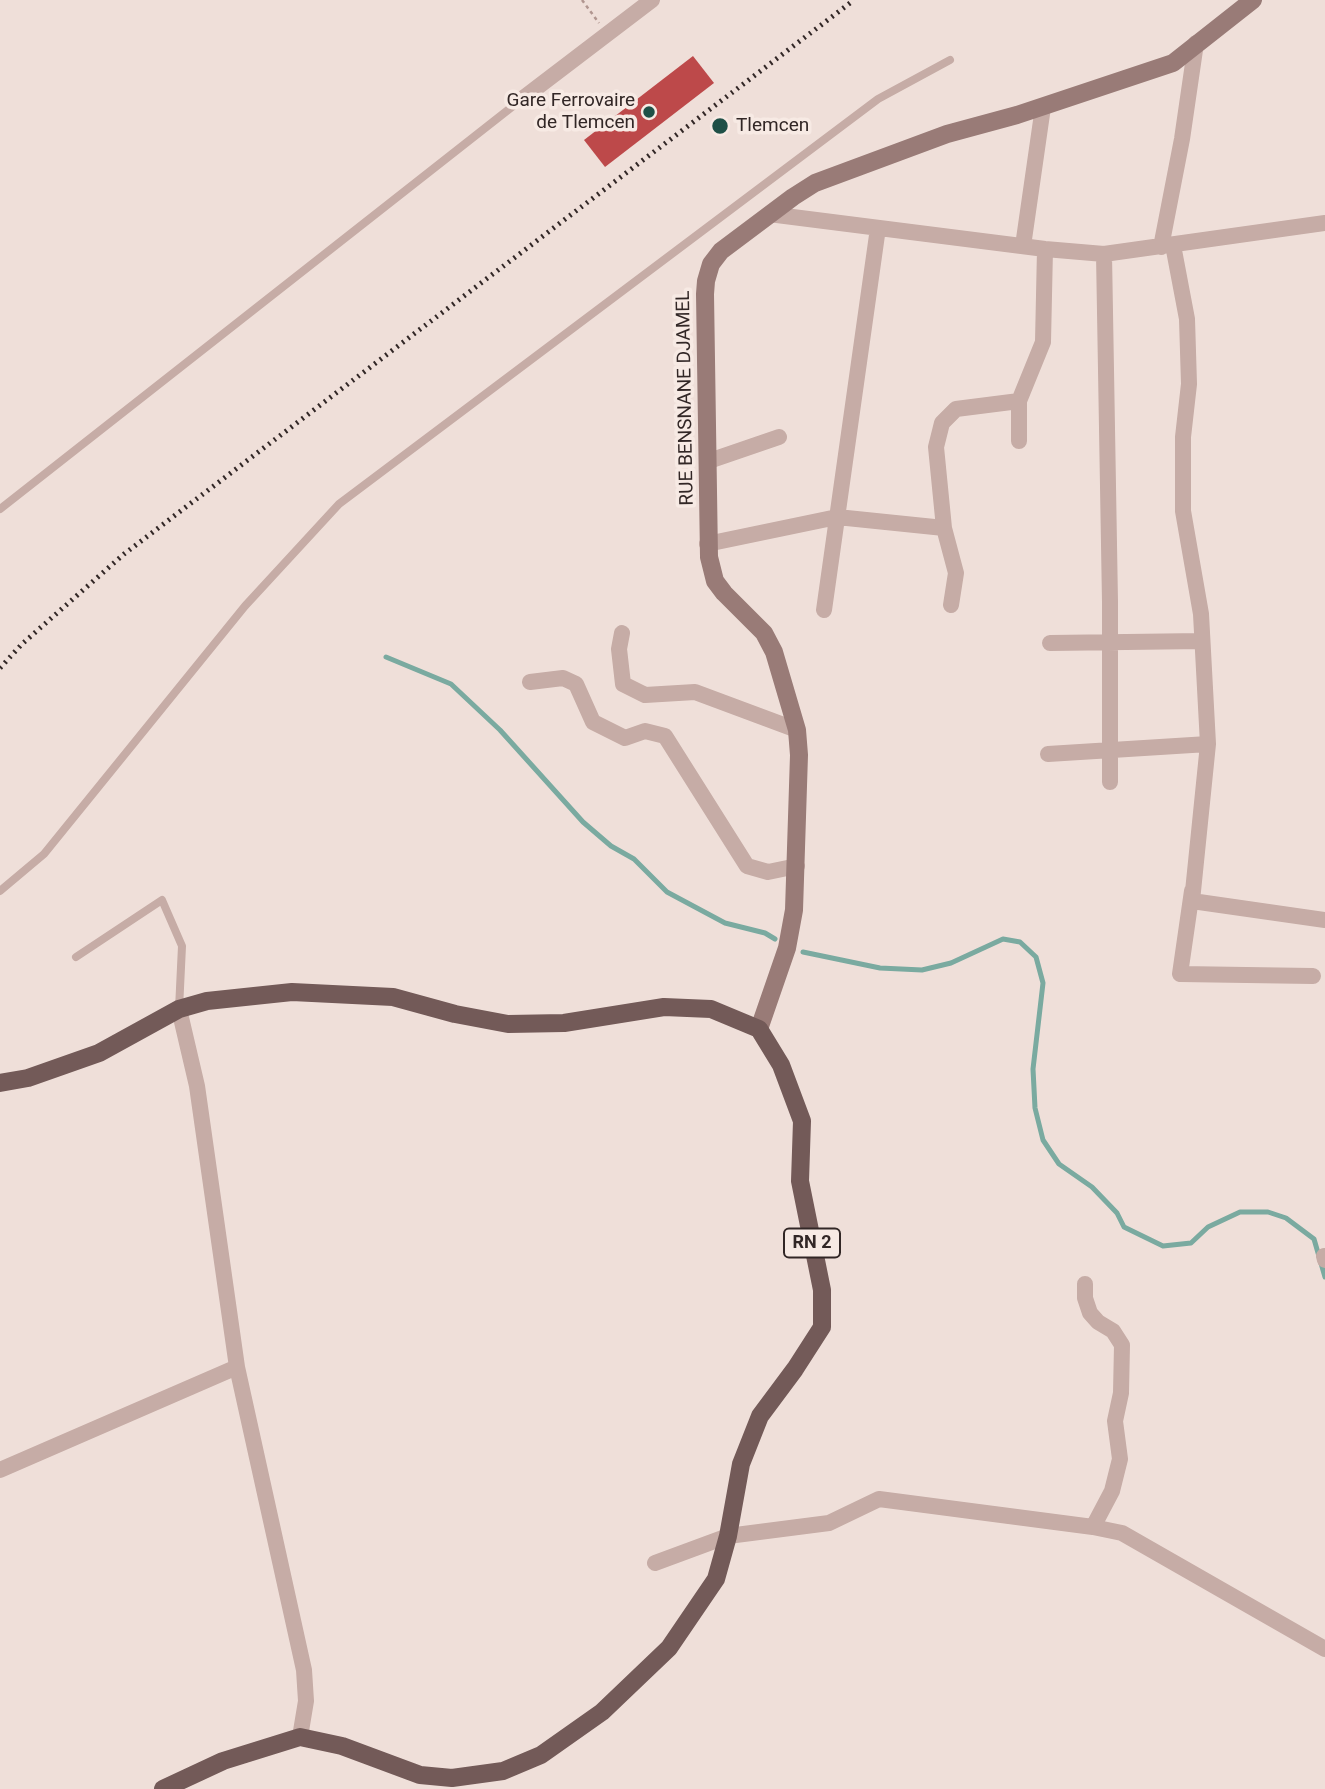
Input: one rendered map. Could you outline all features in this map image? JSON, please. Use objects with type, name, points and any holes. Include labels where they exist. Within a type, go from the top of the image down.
[{"type":"main road","name":"RUE BENSNANE DJAMEL","points":[[759,1029],[787,948],[794,910],[799,755],[797,730],[774,652],[764,633],[724,593],[711,570],[708,544],[706,281],[711,264],[721,251],[769,214],[816,183],[947,134],[1043,107],[1173,63],[1253,0]]},
{"type":"main road","points":[[0,1083],[28,1078],[99,1053],[179,1009],[207,1001],[292,992],[393,997],[455,1014],[508,1024],[564,1023],[664,1007],[711,1009],[759,1029]]},
{"type":"main road","name":"RN 2","points":[[163,1789],[223,1761],[300,1737],[342,1746],[420,1775],[452,1778],[503,1771],[541,1755],[602,1712],[669,1648],[716,1579],[728,1536],[741,1464],[760,1416],[822,1327],[822,1290],[800,1181],[802,1121],[780,1065],[759,1029]]},
{"type":"street","points":[[522,99],[652,0]]},
{"type":"street","points":[[1196,44],[1167,246],[1187,319],[1189,384],[1183,437],[1183,511],[1201,614],[1208,744],[1180,974],[1313,976]]},
{"type":"street","points":[[1023,246],[1043,107]]},
{"type":"street","points":[[769,214],[1104,254],[1325,223]]},
{"type":"street","points":[[824,610],[878,228]]},
{"type":"street","points":[[1019,441],[1019,401],[1042,342],[1045,249]]},
{"type":"street","points":[[1104,254],[1110,782]]},
{"type":"street","points":[[951,605],[956,573],[944,528],[936,447],[942,423],[956,409],[1019,401]]},
{"type":"street","points":[[709,461],[779,437]]},
{"type":"street","points":[[708,544],[837,517],[944,528]]},
{"type":"street","points":[[622,633],[619,649],[623,684],[645,695],[695,692],[797,730]]},
{"type":"street","points":[[1050,643],[1202,641]]},
{"type":"street","points":[[530,682],[563,678],[576,684],[593,722],[625,738],[645,732],[665,736],[747,866],[768,872],[797,866]]},
{"type":"street","points":[[1048,754],[1208,744]]},
{"type":"street","points":[[1193,882],[1192,901],[1325,920]]},
{"type":"street","points":[[179,1009],[197,1086],[237,1367],[304,1670],[306,1701],[300,1737]]},
{"type":"street","points":[[1085,1284],[1084,1298],[1090,1313],[1098,1322],[1117,1334],[1122,1345],[1121,1393],[1115,1421],[1120,1459],[1112,1491],[1093,1527]]},
{"type":"street","points":[[0,1470],[237,1367]]},
{"type":"street","points":[[655,1563],[728,1536],[829,1523],[878,1499],[1122,1533],[1325,1649]]},
{"type":"lane","points":[[0,891],[44,854],[245,606],[339,504],[878,99],[950,60]]},
{"type":"lane","points":[[0,509],[522,99]]},
{"type":"lane","points":[[76,957],[162,900],[181,946],[179,1009]]},
{"type":"path","points":[[582,0],[607,34]]},
{"type":"building","name":"Gare Ferrovaire de Tlemcen","points":[[693,56],[714,83],[605,167],[584,140]]},
{"type":"waterway","points":[[386,657],[451,684],[500,730],[583,822],[611,846],[634,859],[667,892],[725,923],[765,933],[775,939]]},
{"type":"waterway","points":[[803,952],[880,968],[922,970],[951,963],[1003,939],[1020,942],[1036,957],[1043,983],[1033,1069],[1035,1108],[1043,1140],[1059,1164],[1092,1187],[1117,1213],[1124,1227],[1163,1246],[1191,1243],[1208,1227],[1240,1212],[1268,1212],[1286,1218],[1314,1239],[1325,1277]]},
{"type":"railway","points":[[0,668],[22,644],[124,554],[854,0]]},
{"type":"place","name":"Gare Ferrovaire de Tlemcen","points":[[649,112]]},
{"type":"place","name":"Tlemcen","points":[[720,126]]}]
